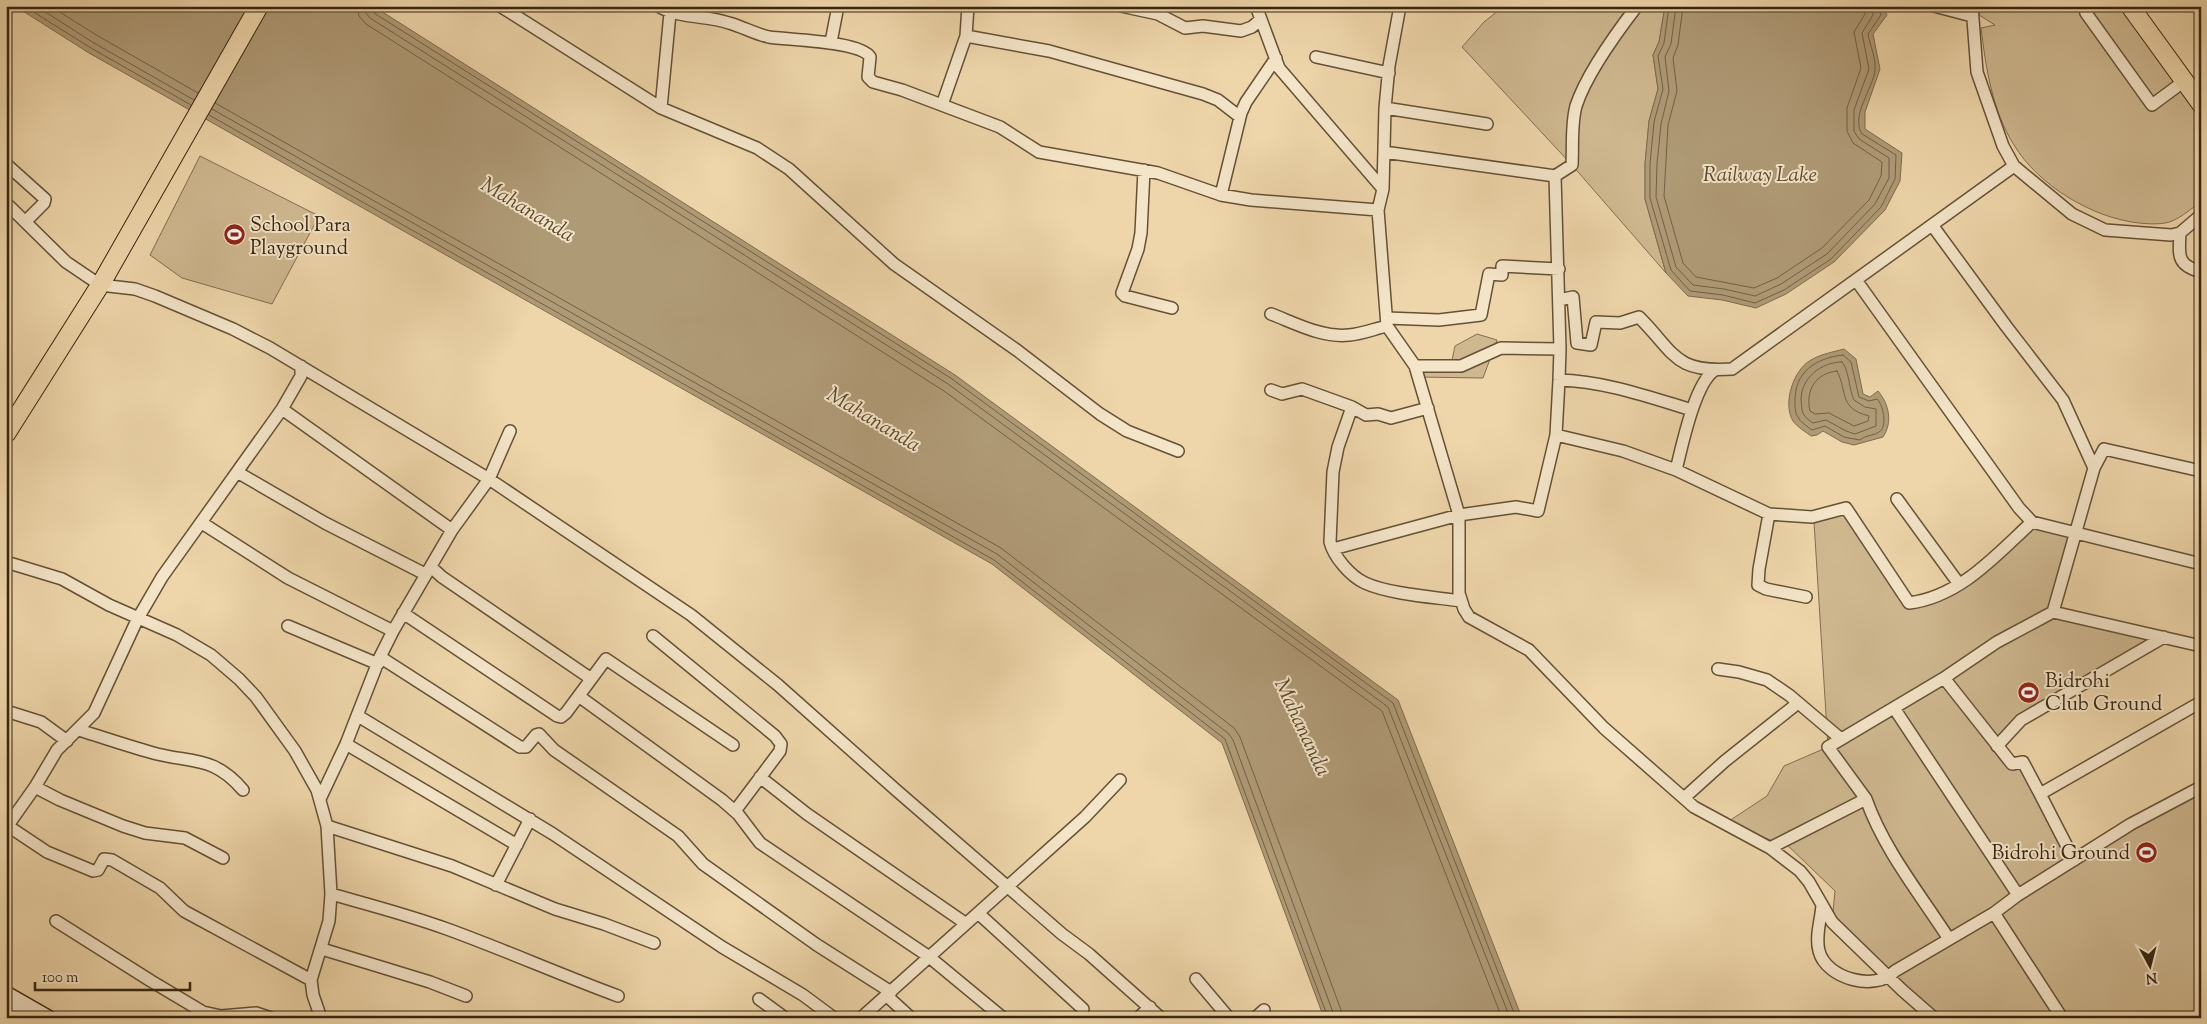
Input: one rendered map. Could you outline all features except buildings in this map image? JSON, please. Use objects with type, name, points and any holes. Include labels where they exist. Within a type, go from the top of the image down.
[{"type":"main road","points":[[6,434],[101,283],[258,6]]},
{"type":"main road","points":[[2130,6],[2183,82],[2201,104]]},
{"type":"main road","points":[[6,994],[48,1018]]},
{"type":"main road","points":[[6,1006],[25,1018]]},
{"type":"street","points":[[500,6],[661,108],[757,148],[774,158],[789,169],[894,264],[1040,367],[1100,414],[1127,431],[1178,451]]},
{"type":"street","points":[[658,6],[670,13],[729,22],[772,37],[831,42],[867,53],[870,60],[868,77],[873,82],[1000,127],[1039,152],[1158,173],[1221,195],[1251,200],[1378,210]]},
{"type":"street","points":[[831,42],[838,6]]},
{"type":"street","points":[[942,105],[966,36],[968,6]]},
{"type":"street","points":[[1120,6],[1158,14],[1185,28],[1203,26],[1241,31],[1252,27],[1261,18]]},
{"type":"street","points":[[1256,6],[1279,68],[1383,189]]},
{"type":"street","points":[[1400,6],[1388,73],[1383,189],[1378,210],[1387,322],[1415,366],[1460,515],[1461,601],[1469,617],[1529,650],[1604,728],[1694,807],[1770,848],[1800,871],[1822,903],[1832,922],[1934,1018]]},
{"type":"street","points":[[1384,152],[1555,176],[1572,164],[1576,107],[1589,77],[1620,28],[1637,6]]},
{"type":"street","points":[[1934,6],[1972,11],[1978,72],[2003,146],[2014,166],[2072,214],[2104,230],[2171,235],[2180,233],[2201,215]]},
{"type":"street","points":[[2092,6],[2086,13],[2152,104],[2183,82]]},
{"type":"street","points":[[661,108],[670,13]]},
{"type":"street","points":[[966,36],[1049,51],[1203,94],[1218,100],[1240,117]]},
{"type":"street","points":[[1316,56],[1388,73]]},
{"type":"street","points":[[1221,195],[1240,117],[1246,102],[1276,58]]},
{"type":"street","points":[[1385,108],[1487,124]]},
{"type":"street","points":[[6,164],[45,199],[44,203],[26,221]]},
{"type":"street","points":[[1559,300],[1573,297],[1576,343],[1591,345],[1596,322],[1620,323],[1639,317],[1676,359],[1689,366],[1715,370],[1732,369],[2014,166]]},
{"type":"street","points":[[1144,170],[1141,233],[1138,249],[1122,293],[1125,296],[1172,308]]},
{"type":"street","points":[[1333,549],[1460,515],[1516,507],[1538,511],[1556,435],[1559,380],[1560,350],[1555,176]]},
{"type":"street","points":[[8,208],[26,221],[66,262],[101,283],[135,289],[155,296],[233,329],[301,366],[489,479],[649,586],[729,645],[778,685],[896,790],[1161,1018]]},
{"type":"street","points":[[1932,225],[2063,400],[2094,468]]},
{"type":"street","points":[[2180,233],[2179,256],[2182,262],[2186,267],[2201,272]]},
{"type":"street","points":[[1271,314],[1318,332],[1335,335],[1348,335],[1387,322],[1439,320],[1481,315],[1489,274],[1502,275],[1502,266],[1558,269]]},
{"type":"street","points":[[1856,280],[2019,508],[2032,522],[2201,564]]},
{"type":"street","points":[[1415,366],[1461,366],[1501,348],[1560,350]]},
{"type":"street","points":[[301,366],[301,376],[282,409],[202,523],[171,563],[138,620],[94,713],[58,750],[7,827],[47,852],[93,871],[98,870],[104,859],[112,860],[160,888],[184,911],[312,980]]},
{"type":"street","points":[[1676,470],[1692,410],[1706,377],[1715,370]]},
{"type":"street","points":[[1559,380],[1592,384],[1634,393],[1692,410]]},
{"type":"street","points":[[1271,390],[1282,394],[1302,389],[1366,415],[1378,414],[1391,418],[1428,408]]},
{"type":"street","points":[[1352,408],[1338,447],[1333,472],[1329,534],[1333,549],[1354,576],[1370,585],[1461,601]]},
{"type":"street","points":[[282,409],[452,530]]},
{"type":"street","points":[[320,799],[358,716],[392,631],[452,530],[489,479],[510,431]]},
{"type":"street","points":[[1556,435],[1623,451],[1676,470],[1769,514],[1812,517],[1846,508],[1909,603],[1925,601],[1970,578],[2032,522]]},
{"type":"street","points":[[2081,440],[2104,449],[2201,472]]},
{"type":"street","points":[[2053,612],[2094,468],[2104,449]]},
{"type":"street","points":[[237,472],[325,523],[442,578],[590,678]]},
{"type":"street","points":[[1897,499],[1959,584]]},
{"type":"street","points":[[1769,514],[1758,585],[1766,589],[1806,597]]},
{"type":"street","points":[[202,523],[288,578],[392,631]]},
{"type":"street","points":[[6,562],[62,579],[138,620],[192,643],[211,655],[240,679],[265,708],[295,750],[320,799],[327,826],[330,894],[329,921],[312,980],[313,995],[321,1018]]},
{"type":"street","points":[[1949,939],[1888,844],[1872,816],[1866,799],[1828,747],[1944,678],[1997,642],[2053,612],[2201,646]]},
{"type":"street","points":[[403,613],[557,716],[563,716],[580,697],[590,678],[604,659],[609,660],[733,746]]},
{"type":"street","points":[[288,626],[379,660],[520,747],[526,747],[539,734],[554,750],[678,836],[703,864],[889,994],[911,1018]]},
{"type":"street","points":[[653,636],[775,736],[781,744],[780,751],[735,811]]},
{"type":"street","points":[[1997,746],[2021,720],[2164,637]]},
{"type":"street","points":[[1718,669],[1739,672],[1767,680],[1841,739]]},
{"type":"street","points":[[1944,678],[2012,764],[2023,762],[2074,860]]},
{"type":"street","points":[[580,697],[735,811],[760,843],[928,956],[1003,1018]]},
{"type":"street","points":[[2040,794],[2201,702]]},
{"type":"street","points":[[1684,798],[1725,761],[1798,703]]},
{"type":"street","points":[[1894,708],[2018,895]]},
{"type":"street","points":[[6,711],[21,718],[41,722],[67,740]]},
{"type":"street","points":[[358,716],[530,819],[722,947],[803,995],[834,1018]]},
{"type":"street","points":[[79,730],[156,754],[196,760],[223,771],[243,790]]},
{"type":"street","points":[[346,744],[516,845]]},
{"type":"street","points":[[760,777],[808,814],[965,923]]},
{"type":"street","points":[[861,1018],[1085,817],[1120,780]]},
{"type":"street","points":[[35,787],[60,800],[123,826],[145,833],[186,838],[223,858]]},
{"type":"street","points":[[1822,903],[1818,939],[1819,952],[1829,969],[1849,978],[1872,982],[1889,977],[1895,971],[1994,913],[2018,895],[2130,824],[2201,788]]},
{"type":"street","points":[[1770,848],[1866,799]]},
{"type":"street","points":[[496,885],[530,819]]},
{"type":"street","points":[[327,826],[452,866],[555,909],[604,924],[654,943]]},
{"type":"street","points":[[330,894],[407,915],[448,929],[539,967],[618,996]]},
{"type":"street","points":[[978,912],[1083,1009]]},
{"type":"street","points":[[1994,913],[2062,1018]]},
{"type":"street","points":[[56,921],[203,1012],[221,1016],[256,1014],[271,1018]]},
{"type":"street","points":[[322,949],[430,982],[466,996]]},
{"type":"street","points":[[1196,979],[1229,1018]]},
{"type":"street","points":[[759,999],[785,1018]]},
{"type":"street","points":[[1138,1018],[1150,1007]]},
{"type":"shaded area","points":[[1504,6],[1665,6],[1659,42],[1653,55],[1658,89],[1649,121],[1645,164],[1645,199],[1666,273],[1572,165],[1462,47],[1484,22]]},
{"type":"shaded area","points":[[1980,6],[2121,6],[2201,113],[2201,202],[2168,222],[2156,224],[2121,220],[2085,207],[2052,186],[2037,173],[2024,160],[2006,132],[2000,118],[1991,88],[1981,28],[1995,25],[1979,15]]},
{"type":"shaded area","name":"School Para Playground","points":[[200,156],[319,216],[272,304],[182,278],[150,255]]},
{"type":"shaded area","points":[[1477,334],[1497,340],[1483,378],[1418,377],[1415,366],[1452,360],[1455,346]]},
{"type":"shaded area","points":[[1846,508],[1915,602],[1931,598],[1963,582],[1993,559],[2032,522],[2071,532],[2053,612],[2153,638],[2021,720],[1998,746],[2012,763],[2023,762],[2074,860],[2018,895],[1897,706],[1894,707],[2013,894],[1994,909],[1895,971],[1891,976],[2201,785],[2201,1018],[1935,1018],[1832,922],[1835,891],[1783,841],[1851,806],[1773,841],[1726,823],[1767,796],[1784,766],[1828,747],[1814,522]]},
{"type":"water","name":"Mahananda","points":[[15,6],[373,6],[955,375],[1398,700],[1522,1018],[1324,1018],[1222,743],[992,564],[89,53]]},
{"type":"water","name":"Railway Lake","points":[[1665,6],[1882,6],[1887,15],[1873,34],[1880,69],[1865,112],[1865,129],[1902,153],[1900,181],[1885,210],[1834,262],[1786,294],[1756,308],[1722,300],[1688,296],[1666,273],[1645,199],[1645,164],[1649,121],[1658,89],[1653,55],[1659,42]]},
{"type":"water","points":[[1844,349],[1856,359],[1863,394],[1870,397],[1878,391],[1887,407],[1889,419],[1883,437],[1854,445],[1842,442],[1823,431],[1811,436],[1793,421],[1789,405],[1791,387],[1805,364],[1819,356]]},
{"type":"place","name":"School Para Playground","points":[[234,235]]},
{"type":"place","name":"Bidrohi Club Ground","points":[[2029,692]]},
{"type":"place","name":"Bidrohi Ground","points":[[2146,852]]}]
